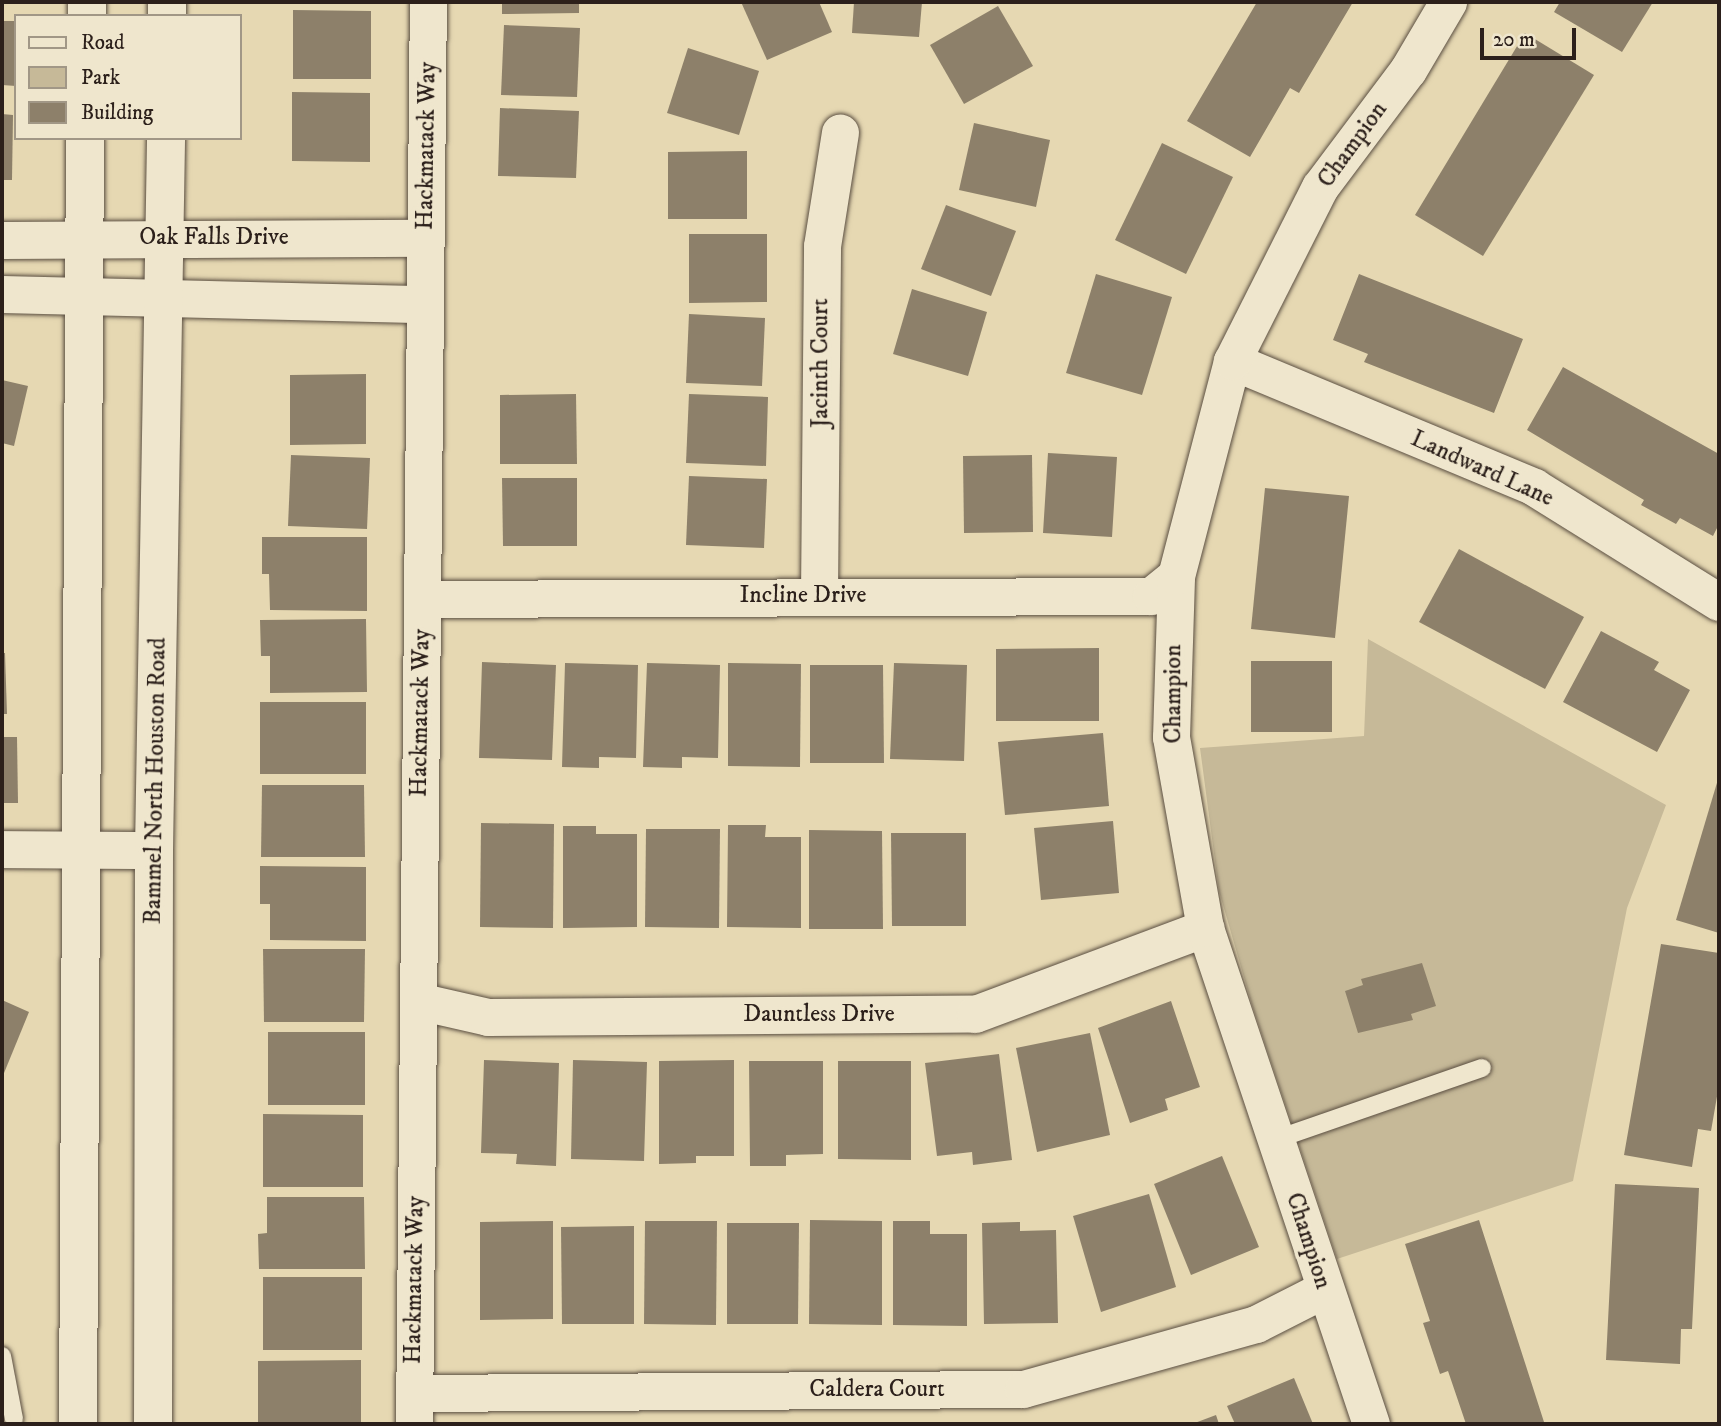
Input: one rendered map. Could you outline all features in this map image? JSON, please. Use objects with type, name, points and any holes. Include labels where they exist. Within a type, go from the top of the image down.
[{"type":"main road","points":[[78,1424],[85,140]]},
{"type":"main road","name":"Bammel North Houston Road","points":[[153,1424],[154,850],[166,140]]},
{"type":"street","name":"Hackmatack Way","points":[[414,1409],[428,2]]},
{"type":"street","name":"Champion","points":[[1371,1424],[1323,1290],[1205,928],[1171,737],[1176,576],[1232,361],[1320,187],[1408,71],[1448,2]]},
{"type":"street","name":"Jacinth Court","points":[[819,596],[822,246],[840,132]]},
{"type":"street","name":"Oak Falls Drive","points":[[2,240],[84,237],[426,238]]},
{"type":"street","points":[[2,294],[425,304]]},
{"type":"street","name":"Landward Lane","points":[[1232,361],[1534,487],[1719,602]]},
{"type":"street","name":"Incline Drive","points":[[422,599],[1151,596],[1176,576]]},
{"type":"street","points":[[2,849],[154,850]]},
{"type":"street","name":"Dauntless Drive","points":[[418,1001],[488,1017],[975,1014],[1205,928]]},
{"type":"street","name":"Caldera Court","points":[[414,1409],[1023,1389],[1256,1324],[1323,1290]]},
{"type":"lane","points":[[1274,1140],[1482,1068]]},
{"type":"lane","points":[[2,1356],[14,1419]]},
{"type":"green space","points":[[1368,639],[1666,805],[1627,908],[1573,1181],[1337,1259],[1252,1005],[1219,891],[1200,748],[1364,736]]},
{"type":"building","points":[[502,2],[579,2],[579,13],[502,14]]},
{"type":"building","points":[[741,2],[819,2],[832,32],[767,60]]},
{"type":"building","points":[[854,2],[922,2],[919,37],[852,33]]},
{"type":"building","points":[[1257,2],[1353,2],[1299,93],[1290,88],[1250,157],[1187,121]]},
{"type":"building","points":[[1560,2],[1653,2],[1622,52],[1554,12]]},
{"type":"building","points":[[998,6],[1033,66],[964,104],[930,45]]},
{"type":"building","points":[[293,10],[371,11],[371,79],[293,79]]},
{"type":"building","points":[[2,21],[14,21],[14,86],[2,85]]},
{"type":"building","points":[[504,25],[580,28],[577,97],[501,95]]},
{"type":"building","points":[[1525,33],[1594,75],[1483,256],[1415,215]]},
{"type":"building","points":[[688,48],[759,71],[739,135],[667,113]]},
{"type":"building","points":[[292,92],[370,93],[370,162],[292,161]]},
{"type":"building","points":[[500,108],[579,111],[576,178],[498,176]]},
{"type":"building","points":[[2,114],[13,115],[12,180],[2,180]]},
{"type":"building","points":[[974,123],[1050,140],[1036,207],[959,190]]},
{"type":"building","points":[[1162,143],[1233,177],[1186,274],[1115,240]]},
{"type":"building","points":[[747,151],[747,219],[668,219],[668,152]]},
{"type":"building","points":[[946,205],[1016,231],[991,296],[921,269]]},
{"type":"building","points":[[689,234],[767,234],[767,302],[689,303]]},
{"type":"building","points":[[1096,274],[1172,297],[1142,395],[1066,373]]},
{"type":"building","points":[[1359,274],[1523,339],[1494,413],[1364,362],[1368,354],[1333,340]]},
{"type":"building","points":[[912,289],[987,312],[968,376],[893,354]]},
{"type":"building","points":[[689,314],[765,318],[762,386],[686,383]]},
{"type":"building","points":[[1563,367],[1719,454],[1719,524],[1713,536],[1680,518],[1676,524],[1641,505],[1644,500],[1527,430]]},
{"type":"building","points":[[366,374],[366,444],[290,445],[290,375]]},
{"type":"building","points":[[2,380],[28,386],[14,446],[2,443]]},
{"type":"building","points":[[576,394],[577,464],[500,464],[500,395]]},
{"type":"building","points":[[689,394],[768,397],[766,466],[686,463]]},
{"type":"building","points":[[1048,453],[1117,457],[1112,537],[1043,533]]},
{"type":"building","points":[[291,455],[370,458],[367,529],[288,526]]},
{"type":"building","points":[[1032,455],[1033,532],[964,533],[963,456]]},
{"type":"building","points":[[689,476],[767,479],[764,548],[686,545]]},
{"type":"building","points":[[502,478],[577,478],[577,546],[503,546]]},
{"type":"building","points":[[1265,488],[1349,496],[1335,638],[1251,629]]},
{"type":"building","points":[[262,537],[367,537],[367,611],[270,610],[269,574],[262,574]]},
{"type":"building","points":[[1459,549],[1584,617],[1545,689],[1419,622]]},
{"type":"building","points":[[366,619],[367,692],[270,693],[270,656],[261,656],[260,620]]},
{"type":"building","points":[[1601,631],[1659,662],[1654,670],[1690,690],[1657,752],[1563,702]]},
{"type":"building","points":[[1099,648],[1099,721],[996,721],[996,649]]},
{"type":"building","points":[[2,653],[5,653],[7,714],[2,714]]},
{"type":"building","points":[[1251,661],[1332,661],[1332,732],[1251,732]]},
{"type":"building","points":[[482,662],[556,665],[552,760],[479,758]]},
{"type":"building","points":[[565,663],[638,665],[636,758],[599,757],[599,768],[562,767]]},
{"type":"building","points":[[647,663],[720,665],[718,758],[682,757],[682,768],[643,767]]},
{"type":"building","points":[[728,663],[801,664],[800,767],[728,766]]},
{"type":"building","points":[[894,663],[967,665],[964,761],[890,759]]},
{"type":"building","points":[[810,665],[883,665],[884,763],[810,763]]},
{"type":"building","points":[[260,702],[366,702],[366,774],[260,774]]},
{"type":"building","points":[[1103,733],[1109,806],[1005,815],[998,742]]},
{"type":"building","points":[[2,737],[17,737],[18,803],[2,803]]},
{"type":"building","points":[[1719,776],[1719,933],[1676,920]]},
{"type":"building","points":[[262,785],[364,785],[365,857],[261,857]]},
{"type":"building","points":[[1113,821],[1119,893],[1041,900],[1034,828]]},
{"type":"building","points":[[481,823],[554,824],[553,928],[480,927]]},
{"type":"building","points":[[728,825],[766,825],[765,837],[801,837],[801,928],[727,927]]},
{"type":"building","points":[[563,826],[596,826],[596,834],[637,834],[637,927],[563,928]]},
{"type":"building","points":[[646,829],[720,829],[719,928],[645,927]]},
{"type":"building","points":[[809,830],[882,831],[883,929],[809,929]]},
{"type":"building","points":[[891,833],[966,833],[966,926],[892,926]]},
{"type":"building","points":[[260,866],[366,867],[366,941],[270,940],[270,904],[260,904]]},
{"type":"building","points":[[1661,944],[1719,953],[1719,1085],[1711,1131],[1698,1129],[1692,1167],[1624,1155]]},
{"type":"building","points":[[263,949],[365,949],[364,1022],[264,1022]]},
{"type":"building","points":[[1422,963],[1436,1006],[1411,1014],[1413,1020],[1358,1033],[1345,991],[1363,985],[1361,979]]},
{"type":"building","points":[[2,1000],[29,1012],[2,1078]]},
{"type":"building","points":[[1171,1001],[1200,1087],[1165,1099],[1168,1110],[1130,1123],[1098,1028]]},
{"type":"building","points":[[268,1032],[365,1032],[365,1105],[268,1105]]},
{"type":"building","points":[[1090,1033],[1110,1135],[1037,1152],[1016,1048]]},
{"type":"building","points":[[999,1054],[1012,1160],[973,1165],[972,1152],[937,1156],[925,1063]]},
{"type":"building","points":[[484,1060],[559,1063],[556,1166],[516,1164],[517,1154],[481,1153]]},
{"type":"building","points":[[573,1060],[647,1062],[644,1161],[571,1159]]},
{"type":"building","points":[[734,1060],[734,1156],[696,1156],[696,1163],[659,1164],[659,1061]]},
{"type":"building","points":[[749,1061],[823,1061],[823,1154],[786,1155],[786,1166],[750,1166]]},
{"type":"building","points":[[838,1061],[911,1061],[911,1160],[838,1159]]},
{"type":"building","points":[[263,1114],[363,1115],[363,1187],[263,1187]]},
{"type":"building","points":[[1222,1156],[1259,1247],[1191,1275],[1154,1184]]},
{"type":"building","points":[[1615,1184],[1699,1188],[1692,1329],[1681,1329],[1680,1364],[1606,1360]]},
{"type":"building","points":[[1149,1194],[1176,1287],[1101,1312],[1073,1216]]},
{"type":"building","points":[[267,1197],[364,1197],[365,1269],[259,1269],[258,1234],[267,1233]]},
{"type":"building","points":[[810,1220],[882,1221],[882,1325],[809,1324]]},
{"type":"building","points":[[1479,1220],[1544,1422],[1466,1424],[1448,1371],[1440,1374],[1423,1323],[1430,1321],[1405,1244]]},
{"type":"building","points":[[553,1221],[553,1319],[480,1320],[480,1222]]},
{"type":"building","points":[[645,1221],[717,1221],[716,1325],[644,1324]]},
{"type":"building","points":[[893,1221],[930,1221],[930,1234],[967,1234],[967,1326],[893,1325]]},
{"type":"building","points":[[1020,1222],[1020,1231],[1056,1230],[1058,1323],[984,1324],[982,1223]]},
{"type":"building","points":[[727,1223],[799,1223],[798,1324],[727,1324]]},
{"type":"building","points":[[634,1226],[634,1324],[562,1324],[561,1227]]},
{"type":"building","points":[[263,1277],[362,1277],[362,1350],[263,1350]]},
{"type":"building","points":[[361,1360],[361,1424],[258,1424],[258,1361]]},
{"type":"building","points":[[1294,1378],[1313,1424],[1235,1424],[1227,1406]]},
{"type":"building","points":[[1216,1415],[1219,1424],[1192,1424]]}]
